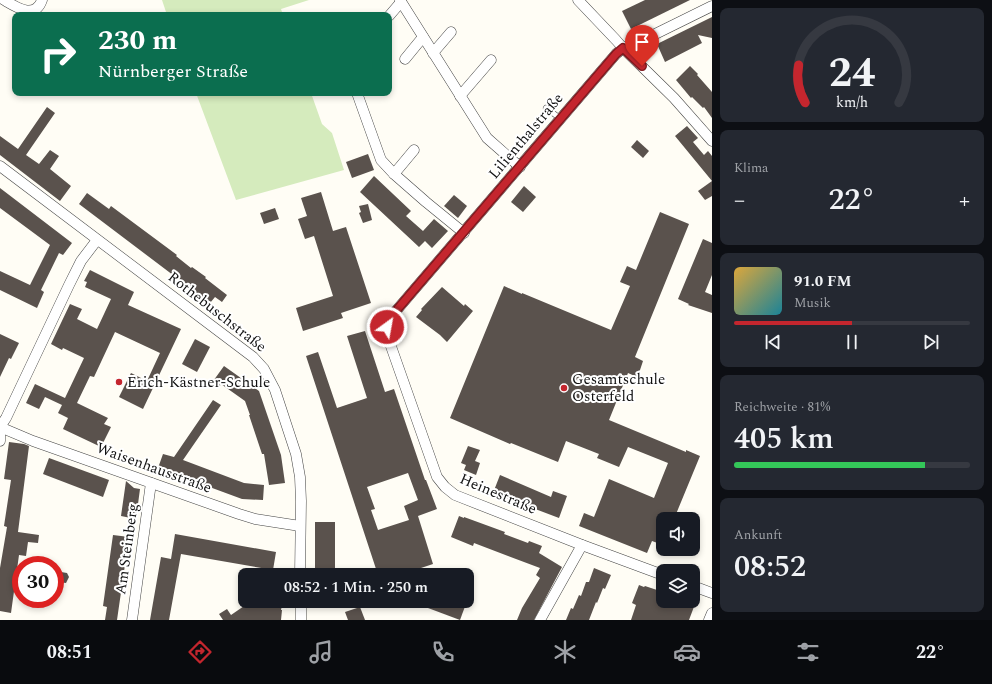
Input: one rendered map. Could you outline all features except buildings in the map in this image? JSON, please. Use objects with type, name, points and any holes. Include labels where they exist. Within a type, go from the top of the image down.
[{"type":"street","points":[[4,0],[25,11],[37,8],[42,0]]},
{"type":"street","points":[[578,0],[623,48],[674,98],[712,141]]},
{"type":"street","points":[[392,12],[400,1],[486,138],[520,167]]},
{"type":"street","name":"Lilienthalstraße","points":[[389,319],[616,54],[623,48],[636,44],[712,6]]},
{"type":"street","points":[[433,53],[451,32]]},
{"type":"street","points":[[404,59],[423,37]]},
{"type":"street","points":[[460,96],[491,60]]},
{"type":"street","points":[[358,96],[381,160],[394,174],[464,233]]},
{"type":"street","points":[[394,174],[414,150]]},
{"type":"street","name":"Rothebuschstraße","points":[[0,166],[254,357],[264,369],[275,390],[296,454],[300,477],[301,501],[300,568]]},
{"type":"street","points":[[0,441],[0,427],[6,418],[81,261],[97,240]]},
{"type":"street","name":"Heinestraße","points":[[389,319],[387,335],[437,477],[445,488],[455,495],[656,572]]},
{"type":"street","name":"Waisenhausstraße","points":[[0,427],[33,441],[238,514],[254,519],[300,526]]},
{"type":"street","name":"Am Steinberg","points":[[132,620],[151,483]]},
{"type":"street","points":[[540,620],[582,545]]},
{"type":"street","points":[[700,589],[712,593]]},
{"type":"street","points":[[301,608],[301,620]]},
{"type":"street","points":[[709,620],[712,613]]},
{"type":"lane","points":[[546,108],[561,119]]},
{"type":"green space","points":[[162,0],[309,0],[281,9],[282,12],[166,12]]},
{"type":"green space","points":[[197,96],[312,96],[322,124],[332,133],[344,170],[236,200]]},
{"type":"place","name":"Erich-Kästner-Schule","points":[[119,382]]},
{"type":"place","name":"Gesamtschule Osterfeld","points":[[564,388]]},
{"type":"route","points":[[387,327],[389,319],[616,54],[623,48],[642,66]]}]
